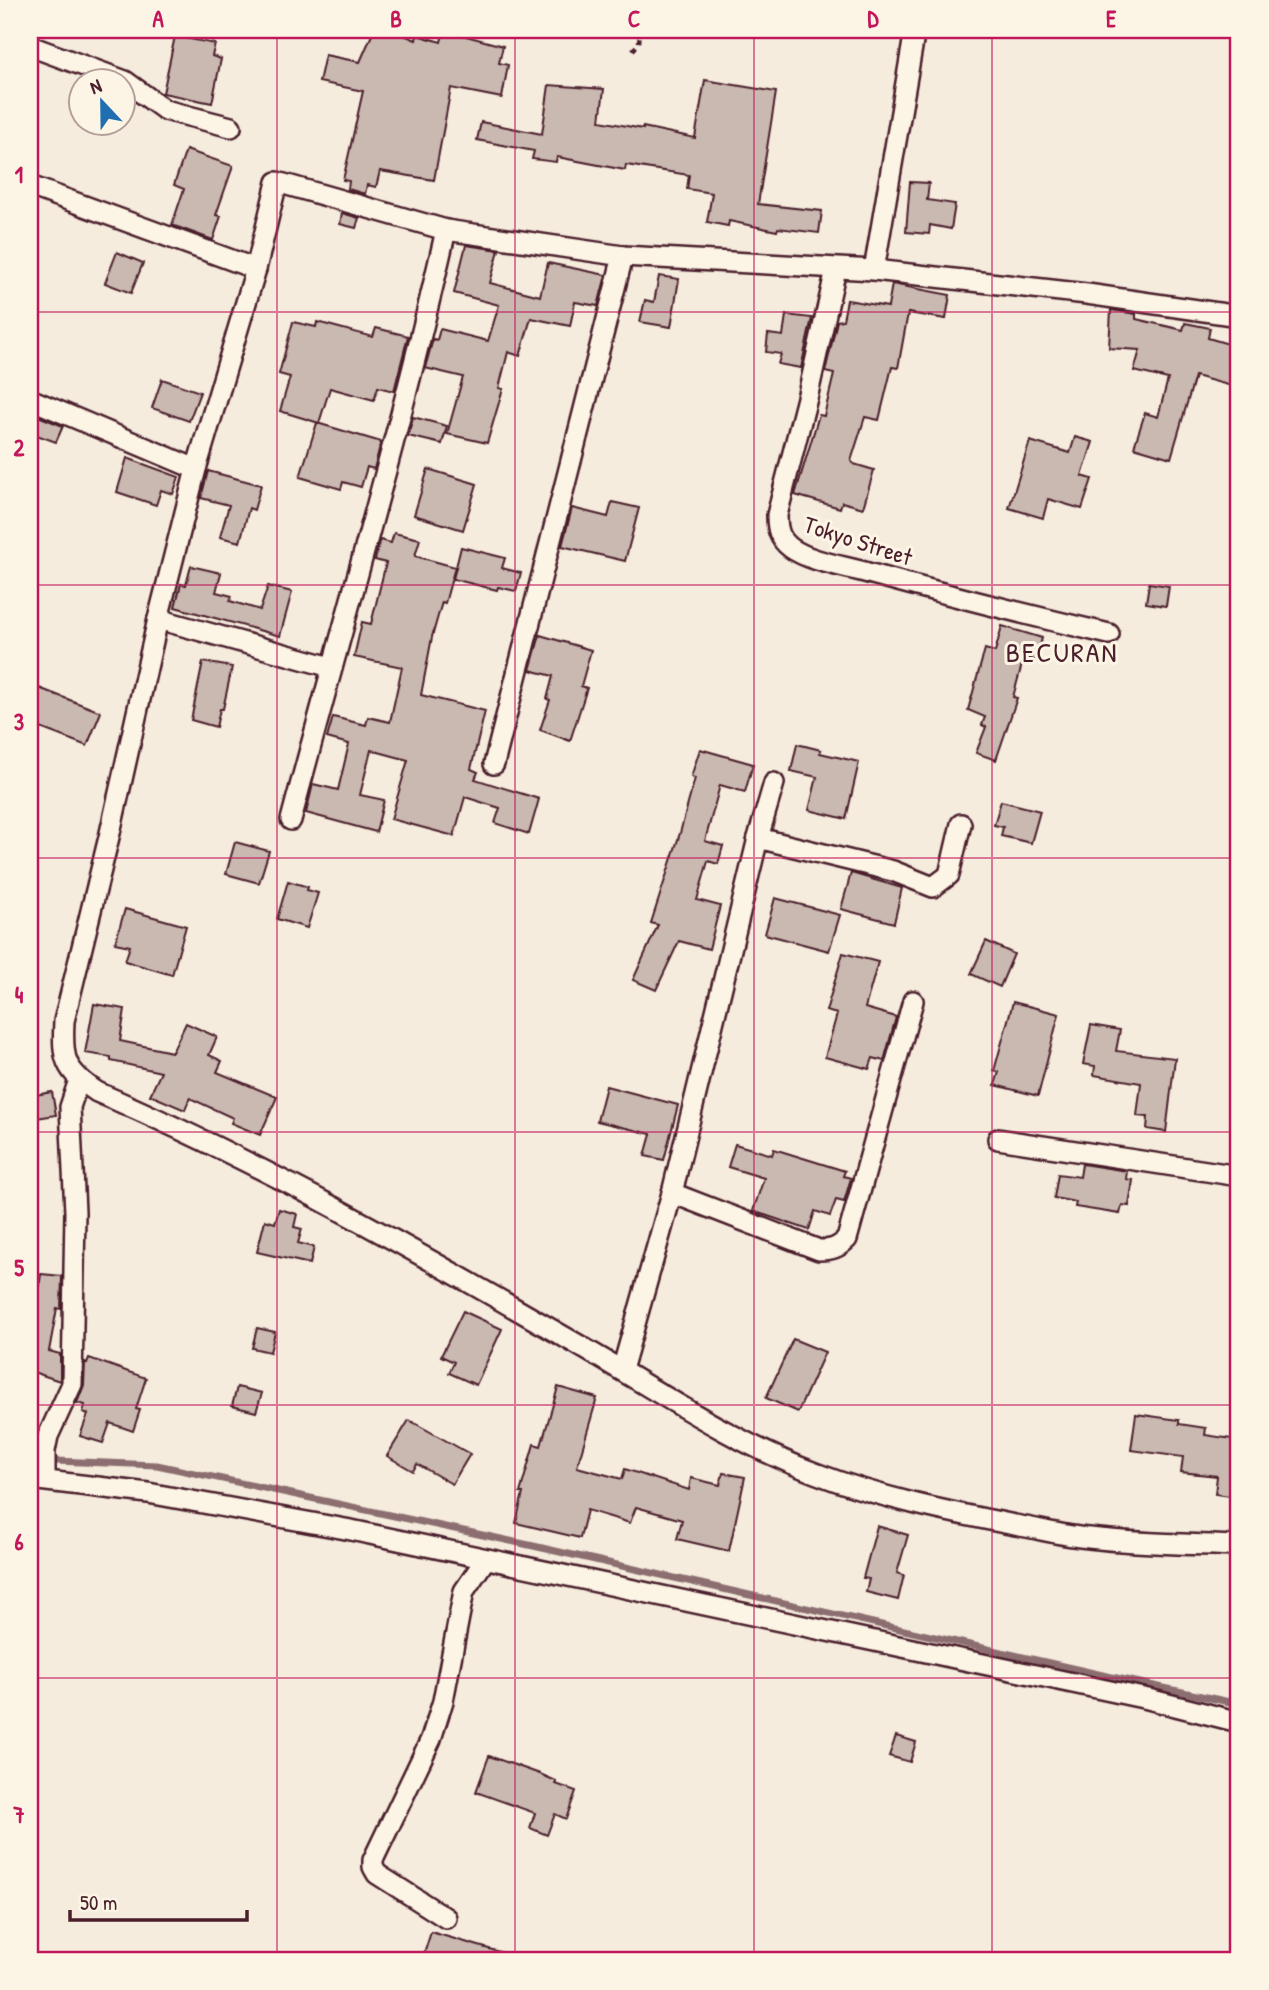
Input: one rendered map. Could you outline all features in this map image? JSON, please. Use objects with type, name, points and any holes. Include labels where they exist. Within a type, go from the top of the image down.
[{"type":"street","points":[[874,270],[915,30]]},
{"type":"street","points":[[30,46],[125,81],[165,110],[231,127]]},
{"type":"street","points":[[1239,316],[1087,294],[874,270],[623,256],[446,230],[277,182],[256,269],[196,469],[158,619],[64,1021],[62,1049],[79,1080],[97,1092],[225,1150],[399,1242],[682,1407],[759,1449],[814,1473],[868,1491],[950,1512],[1088,1538],[1239,1546]]},
{"type":"street","points":[[30,186],[256,269]]},
{"type":"street","points":[[291,820],[331,667],[372,531],[446,230]]},
{"type":"street","points":[[494,764],[623,256]]},
{"type":"street","name":"Tokyo Street","points":[[836,269],[808,394],[776,515],[777,530],[784,542],[794,550],[818,559],[954,597],[1109,634]]},
{"type":"street","points":[[30,399],[196,469]]},
{"type":"street","points":[[158,619],[331,667]]},
{"type":"street","points":[[622,1370],[672,1193],[758,838],[774,783]]},
{"type":"street","points":[[758,838],[893,871],[933,887],[949,875],[961,824]]},
{"type":"street","points":[[672,1193],[819,1250],[840,1246],[847,1239],[913,1001]]},
{"type":"street","points":[[79,1080],[70,1107],[75,1212],[72,1384],[48,1436],[38,1479],[175,1498],[351,1530],[1148,1699],[1239,1722]]},
{"type":"street","points":[[998,1139],[1239,1176]]},
{"type":"street","points":[[446,1918],[377,1874],[373,1860],[431,1739],[443,1701],[464,1591],[485,1560]]},
{"type":"path","points":[[633,50],[639,43],[640,30]]},
{"type":"building","points":[[374,30],[392,30],[416,40],[417,35],[441,42],[444,30],[503,46],[499,63],[508,65],[502,98],[451,88],[434,180],[380,171],[376,187],[367,185],[365,194],[348,189],[349,181],[343,180],[363,91],[319,82],[325,55],[360,62]]},
{"type":"building","points":[[175,36],[215,44],[212,56],[221,59],[212,103],[163,93]]},
{"type":"building","points":[[705,80],[776,92],[758,204],[822,211],[819,233],[778,228],[777,231],[729,221],[728,226],[707,222],[712,193],[687,189],[689,175],[626,165],[625,170],[557,157],[556,162],[532,159],[534,151],[477,140],[481,122],[542,134],[549,85],[604,89],[600,121],[695,138]]},
{"type":"building","points":[[186,150],[233,166],[216,215],[221,216],[213,240],[172,225],[184,189],[174,185]]},
{"type":"building","points":[[910,182],[929,183],[927,200],[955,204],[951,229],[930,225],[929,234],[906,232]]},
{"type":"building","points":[[342,213],[359,218],[356,228],[340,224]]},
{"type":"building","points":[[466,245],[499,250],[490,283],[540,296],[548,263],[606,275],[598,306],[575,302],[570,326],[531,318],[520,356],[508,352],[499,388],[503,389],[487,443],[447,434],[463,377],[425,368],[433,339],[437,340],[440,329],[488,341],[499,305],[454,293]]},
{"type":"building","points":[[117,252],[143,263],[131,293],[105,283]]},
{"type":"building","points":[[659,276],[679,279],[671,327],[640,322],[645,300],[654,302]]},
{"type":"building","points":[[892,284],[950,295],[946,319],[908,313],[898,368],[892,367],[879,420],[865,417],[851,461],[874,470],[863,508],[842,502],[840,508],[795,495],[819,415],[824,416],[834,374],[825,372],[837,321],[843,320],[847,300],[888,307]]},
{"type":"building","points":[[1111,310],[1136,314],[1136,319],[1183,330],[1185,323],[1210,328],[1208,338],[1239,347],[1239,388],[1195,376],[1171,458],[1134,447],[1145,413],[1158,417],[1168,379],[1134,371],[1140,350],[1109,348]]},
{"type":"building","points":[[786,315],[812,318],[801,368],[778,364],[781,354],[766,352],[768,334],[783,336]]},
{"type":"building","points":[[293,322],[316,327],[317,322],[373,337],[376,328],[408,336],[394,391],[378,387],[374,400],[330,388],[319,423],[280,411],[290,377],[279,374]]},
{"type":"building","points":[[162,379],[200,392],[189,421],[152,408]]},
{"type":"building","points":[[38,416],[63,426],[56,442],[31,433]]},
{"type":"building","points":[[413,417],[447,426],[442,444],[408,436]]},
{"type":"building","points":[[317,423],[381,442],[374,469],[367,467],[361,487],[343,482],[341,489],[300,477]]},
{"type":"building","points":[[1075,437],[1093,442],[1082,476],[1092,479],[1082,509],[1048,499],[1043,518],[1009,508],[1030,441],[1070,453]]},
{"type":"building","points":[[127,458],[179,477],[173,494],[161,490],[156,505],[117,492]]},
{"type":"building","points":[[428,469],[477,484],[463,530],[414,515]]},
{"type":"building","points":[[208,471],[261,485],[254,510],[249,508],[240,542],[220,537],[229,505],[201,498]]},
{"type":"building","points":[[612,502],[639,508],[625,561],[562,546],[572,508],[608,517]]},
{"type":"building","points":[[394,533],[420,539],[415,556],[455,567],[432,637],[421,695],[485,711],[471,769],[478,772],[475,779],[539,799],[529,834],[495,823],[500,808],[465,797],[454,836],[391,819],[408,760],[371,750],[360,795],[384,800],[376,832],[306,813],[313,784],[338,790],[349,744],[327,738],[333,717],[366,725],[368,717],[390,722],[402,667],[354,657],[362,622],[371,624],[386,563],[375,560],[380,540],[391,543]]},
{"type":"building","points":[[461,547],[505,558],[502,568],[521,573],[516,591],[498,587],[497,590],[453,579]]},
{"type":"building","points":[[191,566],[221,573],[216,592],[232,596],[230,601],[260,610],[268,586],[292,592],[280,636],[175,607],[181,584],[186,585]]},
{"type":"building","points":[[1149,583],[1169,586],[1166,606],[1146,603]]},
{"type":"building","points":[[1002,626],[1042,638],[1036,661],[1024,657],[1013,697],[1017,698],[996,760],[976,753],[986,727],[982,725],[985,717],[968,710],[985,649],[995,652]]},
{"type":"building","points":[[540,635],[591,650],[581,686],[587,688],[570,741],[540,730],[550,700],[547,699],[553,676],[530,670]]},
{"type":"building","points":[[203,662],[232,667],[223,709],[220,709],[216,727],[191,720]]},
{"type":"building","points":[[39,688],[101,712],[87,746],[30,724],[30,710]]},
{"type":"building","points":[[797,744],[821,750],[820,753],[859,762],[846,819],[809,810],[817,777],[791,771]]},
{"type":"building","points":[[700,749],[753,764],[745,792],[720,785],[705,841],[723,846],[718,864],[708,861],[697,900],[720,906],[709,949],[679,941],[656,990],[633,980],[658,925],[651,923],[680,833],[695,778],[691,777]]},
{"type":"building","points":[[1001,801],[1040,811],[1031,843],[1001,836],[1003,827],[994,825]]},
{"type":"building","points":[[235,842],[269,851],[259,883],[226,874]]},
{"type":"building","points":[[851,873],[902,888],[894,923],[841,909]]},
{"type":"building","points":[[288,881],[318,893],[307,928],[277,919]]},
{"type":"building","points":[[775,898],[840,915],[829,951],[765,934]]},
{"type":"building","points":[[125,909],[186,926],[172,975],[125,961],[130,946],[115,943]]},
{"type":"building","points":[[986,941],[1014,954],[1000,987],[971,974]]},
{"type":"building","points":[[843,953],[878,962],[865,1008],[896,1017],[884,1061],[873,1058],[869,1069],[825,1057],[837,1014],[826,1011]]},
{"type":"building","points":[[1013,1002],[1059,1014],[1038,1096],[995,1085],[999,1072],[994,1071]]},
{"type":"building","points":[[94,1004],[125,1009],[120,1041],[172,1052],[186,1023],[217,1037],[209,1055],[222,1061],[217,1072],[277,1097],[260,1135],[231,1123],[233,1118],[190,1098],[185,1110],[150,1095],[161,1072],[111,1061],[111,1057],[85,1053]]},
{"type":"building","points":[[1091,1025],[1120,1030],[1116,1051],[1175,1058],[1166,1132],[1147,1129],[1148,1117],[1137,1116],[1141,1083],[1094,1075],[1095,1066],[1083,1064]]},
{"type":"building","points":[[606,1086],[678,1105],[664,1160],[645,1156],[651,1134],[597,1121]]},
{"type":"building","points":[[52,1092],[56,1115],[30,1119],[30,1096]]},
{"type":"building","points":[[735,1144],[772,1155],[774,1149],[845,1171],[843,1176],[851,1178],[844,1202],[836,1200],[830,1216],[815,1211],[809,1230],[753,1211],[764,1178],[728,1167]]},
{"type":"building","points":[[1082,1164],[1127,1171],[1126,1179],[1133,1180],[1129,1206],[1122,1205],[1120,1214],[1075,1207],[1076,1202],[1054,1198],[1058,1174],[1080,1177]]},
{"type":"building","points":[[279,1209],[297,1214],[294,1227],[302,1229],[298,1243],[314,1247],[310,1264],[257,1252],[265,1220],[275,1223]]},
{"type":"building","points":[[41,1274],[62,1276],[61,1309],[57,1308],[49,1351],[60,1354],[60,1381],[30,1371]]},
{"type":"building","points":[[463,1311],[502,1329],[476,1385],[449,1373],[454,1362],[441,1356]]},
{"type":"building","points":[[257,1328],[275,1332],[270,1352],[252,1348]]},
{"type":"building","points":[[793,1339],[825,1352],[798,1412],[766,1398]]},
{"type":"building","points":[[89,1358],[146,1378],[136,1409],[140,1410],[133,1431],[110,1423],[103,1443],[80,1436],[88,1414],[83,1412],[85,1405],[77,1403],[84,1385],[85,1362],[87,1363]]},
{"type":"building","points":[[237,1387],[262,1393],[256,1412],[232,1406]]},
{"type":"building","points":[[558,1387],[597,1398],[577,1467],[622,1479],[625,1469],[689,1490],[691,1478],[720,1485],[723,1473],[745,1477],[729,1551],[677,1539],[682,1520],[636,1507],[630,1523],[587,1510],[580,1538],[516,1523],[523,1493],[520,1493],[534,1444],[541,1446]]},
{"type":"building","points":[[1136,1414],[1179,1420],[1179,1424],[1206,1428],[1205,1435],[1239,1440],[1239,1497],[1215,1494],[1217,1476],[1181,1472],[1183,1457],[1131,1450]]},
{"type":"building","points":[[409,1420],[470,1454],[452,1484],[417,1464],[413,1471],[387,1456]]},
{"type":"building","points":[[877,1526],[908,1535],[897,1573],[904,1575],[898,1600],[866,1592],[869,1579],[863,1578]]},
{"type":"building","points":[[896,1736],[916,1742],[910,1762],[889,1756]]},
{"type":"building","points":[[489,1756],[540,1774],[556,1781],[556,1784],[576,1791],[566,1819],[555,1814],[547,1835],[530,1828],[535,1813],[476,1792]]},
{"type":"building","points":[[431,1932],[513,1956],[512,1960],[422,1960]]},
{"type":"waterway","points":[[55,1461],[157,1465],[529,1545],[1239,1704]]},
{"type":"district","name":"BECURAN","points":[[1062,652]]}]
